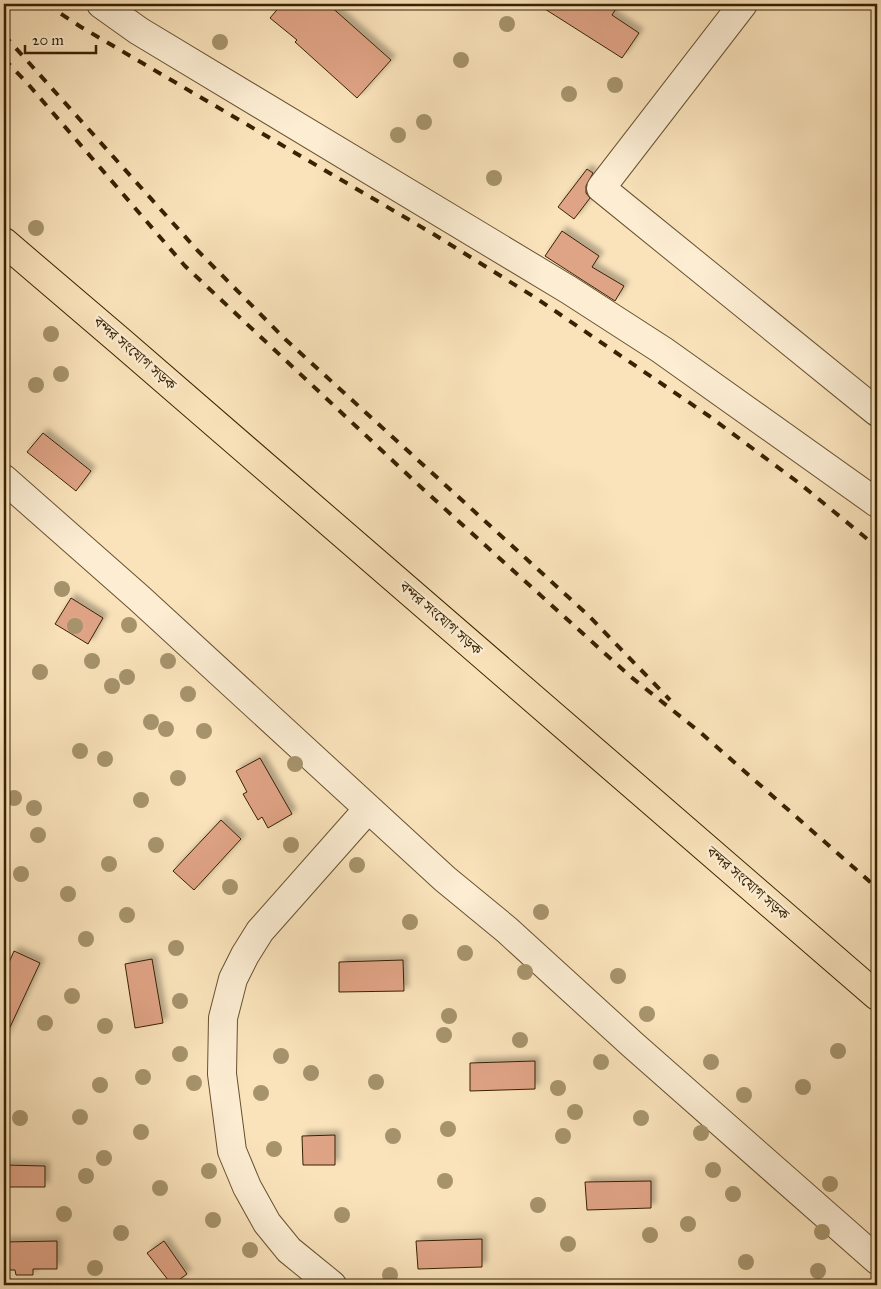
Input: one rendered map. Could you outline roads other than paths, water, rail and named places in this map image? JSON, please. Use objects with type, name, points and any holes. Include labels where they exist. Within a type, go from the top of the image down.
[{"type":"highway","name":"বন্দর সংযোগ সড়ক","points":[[4,242],[877,996]]},
{"type":"street","points":[[101,4],[138,31],[550,278],[655,345],[877,503]]},
{"type":"street","points":[[743,4],[601,188],[877,412]]},
{"type":"street","points":[[4,479],[138,598],[445,879],[507,930],[647,1058],[877,1260]]},
{"type":"street","points":[[332,1285],[289,1250],[267,1223],[247,1187],[232,1151],[222,1074],[224,1018],[233,979],[244,954],[260,931],[368,809]]},
{"type":"railway","points":[[46,4],[81,27],[435,235],[536,298],[709,416],[799,483],[877,547]]},
{"type":"railway","points":[[4,35],[198,251],[285,339],[588,615],[670,700]]},
{"type":"railway","points":[[4,59],[28,84],[185,266],[424,490],[631,677],[701,733],[877,888]]}]
